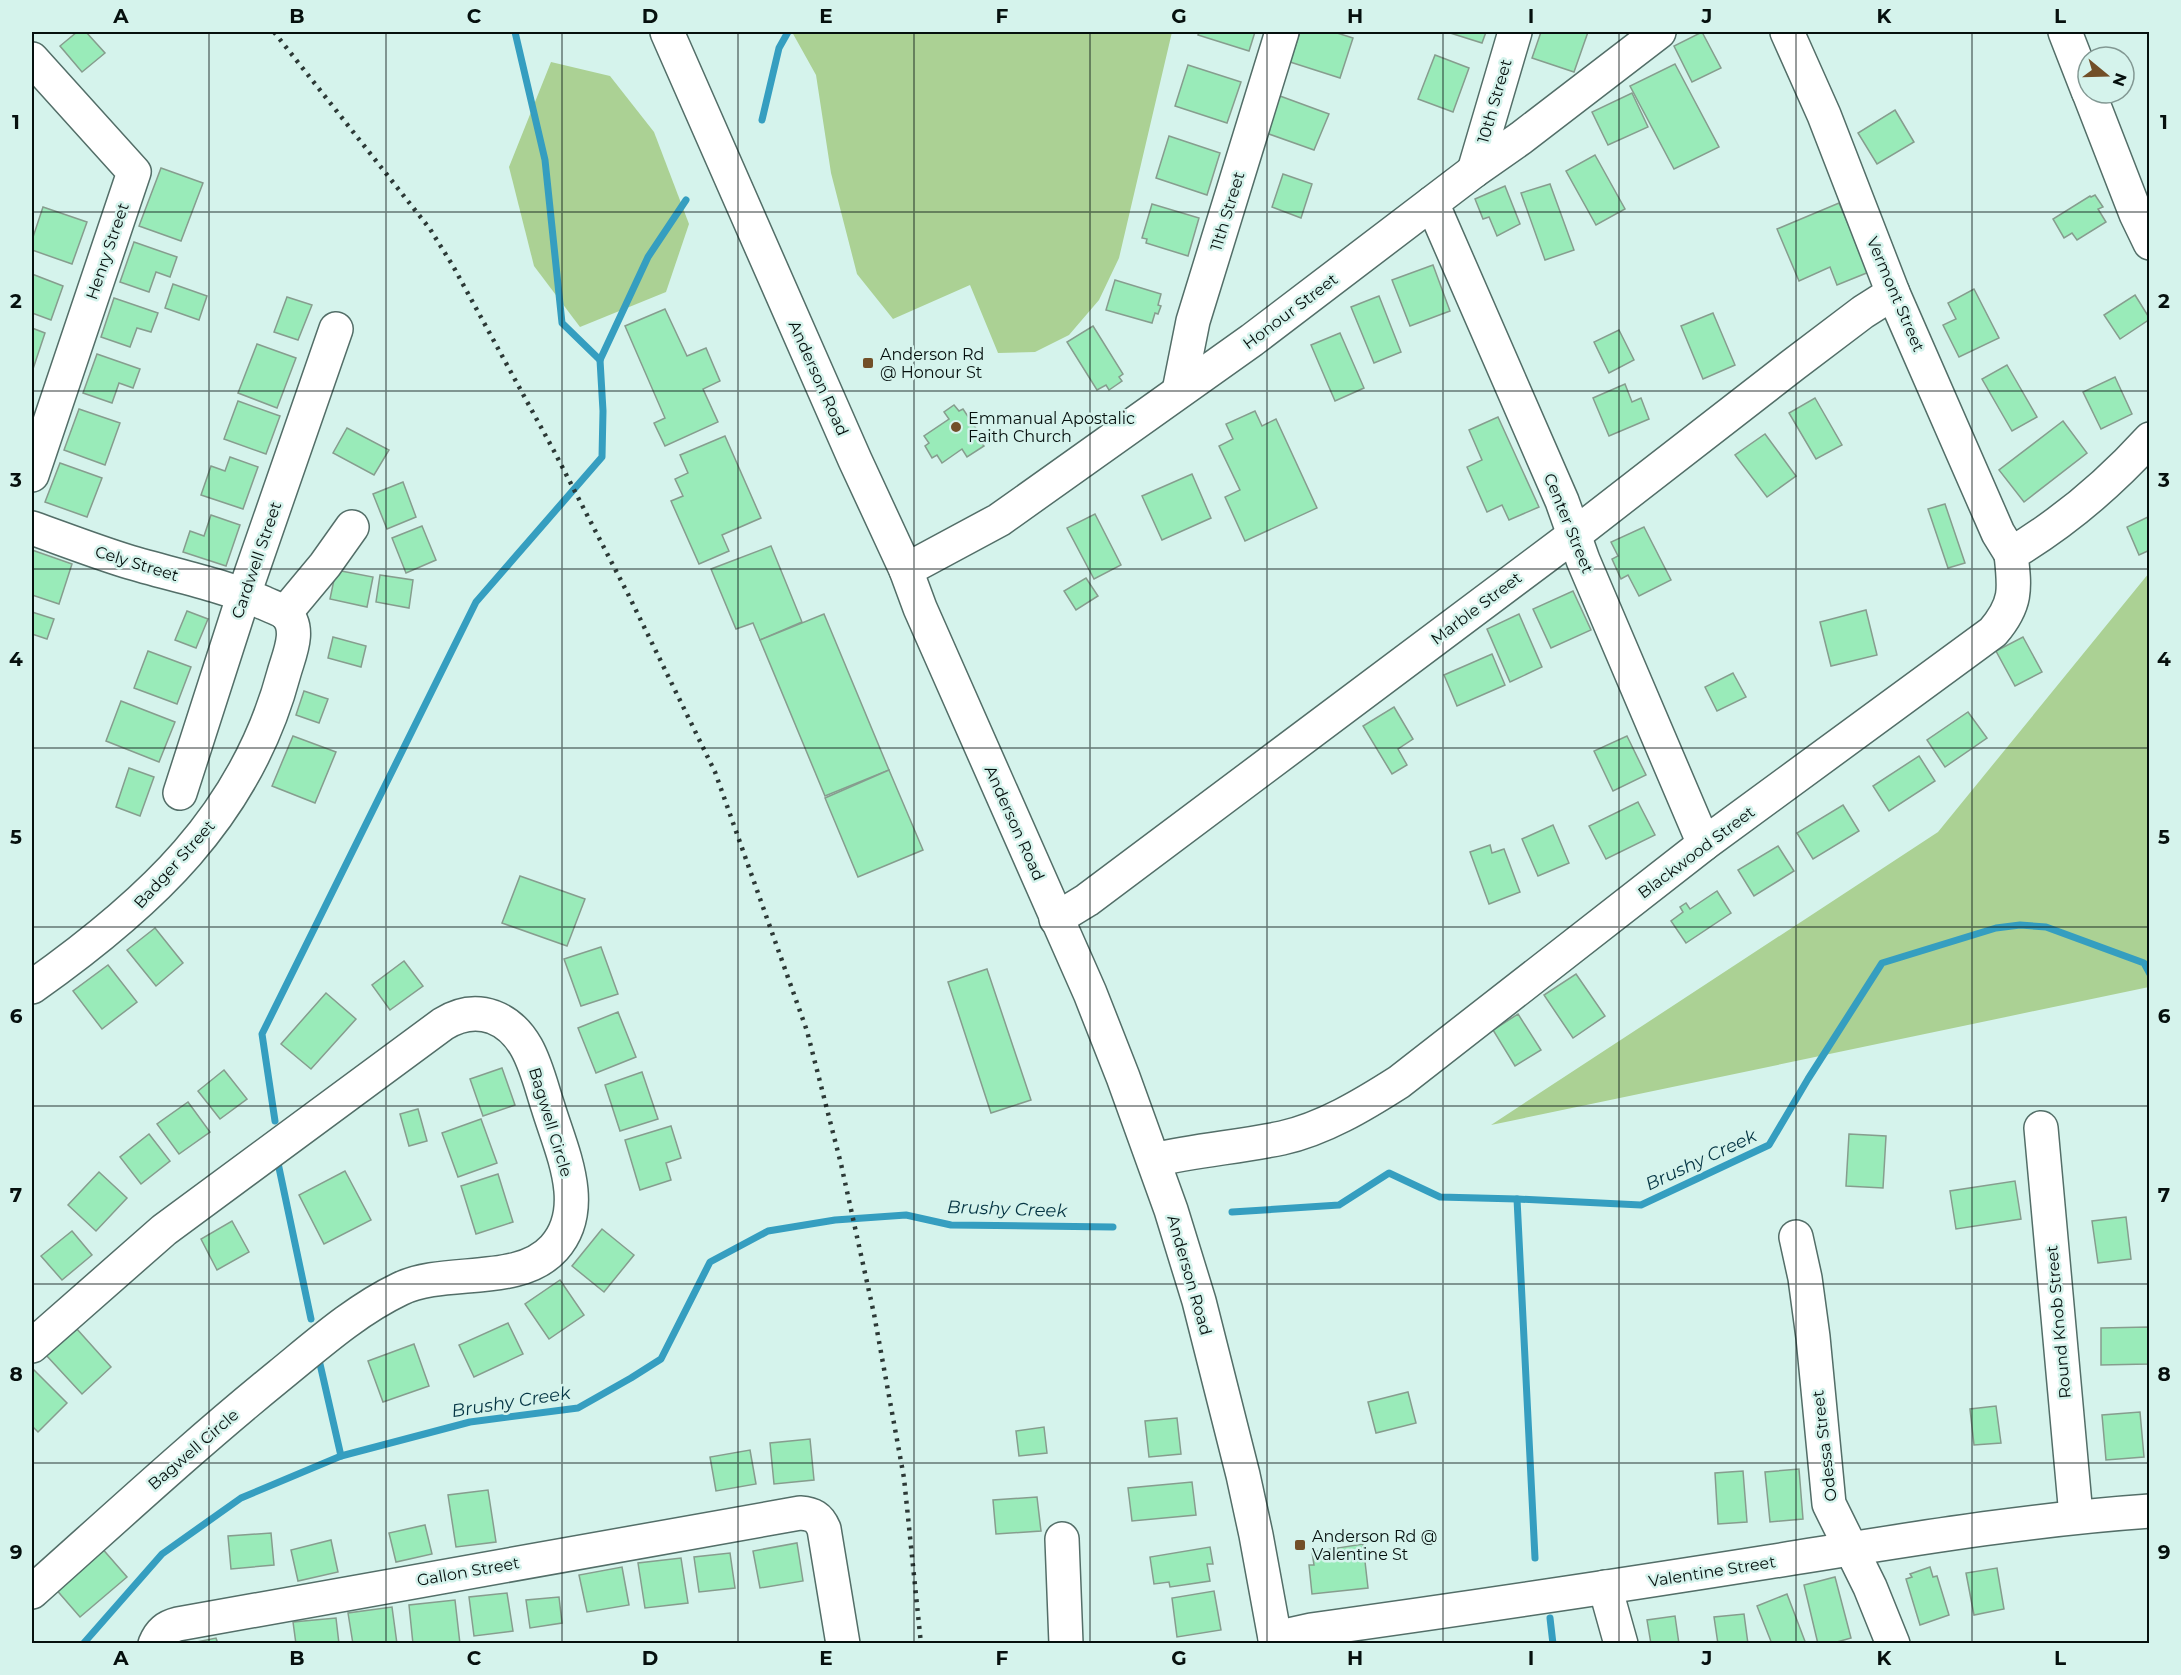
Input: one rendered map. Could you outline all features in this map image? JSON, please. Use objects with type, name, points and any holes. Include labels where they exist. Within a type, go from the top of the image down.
[{"type":"street","name":"Anderson Road","points":[[667,32],[855,460],[906,570],[920,608],[1090,993],[1154,1160],[1199,1301],[1243,1475],[1276,1641]]},
{"type":"street","name":"11th Street","points":[[1179,391],[1193,321],[1282,32]]},
{"type":"street","name":"10th Street","points":[[1474,171],[1515,32]]},
{"type":"street","name":"Honour Street","points":[[906,570],[999,520],[1252,340],[1659,32]]},
{"type":"street","name":"Vermont Street","points":[[1787,32],[1824,115],[1893,293],[1998,532],[2011,554]]},
{"type":"street","points":[[2065,32],[2076,61]]},
{"type":"street","name":"Henry Street","points":[[32,59],[134,172],[32,475]]},
{"type":"street","points":[[2093,105],[2136,214],[2150,243]]},
{"type":"street","name":"Center Street","points":[[1432,203],[1562,501],[1574,535],[1704,844]]},
{"type":"street","name":"Marble Street","points":[[1056,919],[1087,900],[1574,535],[1863,312],[1893,293]]},
{"type":"street","name":"Cardwell Street","points":[[180,793],[244,594],[336,329]]},
{"type":"street","points":[[2011,554],[2086,501],[2117,474],[2150,439]]},
{"type":"street","points":[[244,594],[285,613],[325,565],[352,527]]},
{"type":"street","name":"Cely Street","points":[[32,528],[124,561],[244,594]]},
{"type":"street","name":"Blackwood Street","points":[[1154,1160],[1188,1152],[1283,1137],[1329,1121],[1369,1101],[1398,1082],[1704,844],[1993,632],[2005,618],[2014,595],[2011,554]]},
{"type":"street","name":"Badger Street","points":[[32,987],[78,954],[135,908],[211,826],[253,758],[279,692],[293,639],[293,628],[285,613]]},
{"type":"street","name":"Bagwell Circle","points":[[32,1346],[164,1230],[443,1024],[474,1013],[484,1014],[504,1021],[519,1035],[530,1054],[570,1176],[572,1211],[565,1234],[553,1249],[537,1261],[520,1268],[429,1279],[402,1288],[375,1302],[220,1423],[32,1592]]},
{"type":"street","name":"Round Knob Street","points":[[2041,1128],[2076,1516]]},
{"type":"street","name":"Odessa Street","points":[[1796,1237],[1805,1278],[1813,1337],[1829,1504],[1870,1587],[1893,1644]]},
{"type":"street","name":"Valentine Street","points":[[1276,1641],[1311,1630],[1851,1549],[2076,1516],[2150,1511]]},
{"type":"street","name":"Gallon Street","points":[[155,1644],[167,1627],[178,1624],[791,1515],[811,1514],[820,1520],[824,1529],[843,1644]]},
{"type":"street","points":[[1062,1539],[1066,1644]]},
{"type":"street","points":[[1605,1587],[1621,1644]]},
{"type":"green space","points":[[792,32],[1172,32],[1119,258],[1099,300],[1069,335],[1035,352],[998,353],[970,285],[893,319],[857,274],[831,173],[816,75]]},
{"type":"green space","points":[[551,62],[610,76],[654,132],[689,224],[666,292],[580,327],[534,266],[509,167]]},
{"type":"green space","points":[[2149,573],[2149,987],[1491,1125],[1938,832]]},
{"type":"building","points":[[77,32],[86,32],[105,53],[82,72],[60,46]]},
{"type":"building","points":[[1199,32],[1255,32],[1249,51],[1198,35]]},
{"type":"building","points":[[1300,32],[1334,32],[1353,38],[1340,78],[1290,62]]},
{"type":"building","points":[[1447,32],[1486,32],[1482,43]]},
{"type":"building","points":[[1541,32],[1588,32],[1574,72],[1532,58]]},
{"type":"building","points":[[1702,32],[1721,68],[1692,82],[1674,46]]},
{"type":"building","points":[[1435,55],[1469,68],[1453,112],[1418,99]]},
{"type":"building","points":[[1675,64],[1719,147],[1674,169],[1630,86]]},
{"type":"building","points":[[1188,65],[1241,82],[1227,123],[1175,106]]},
{"type":"building","points":[[1632,93],[1648,127],[1608,145],[1592,112]]},
{"type":"building","points":[[1280,96],[1329,114],[1314,150],[1266,133]]},
{"type":"building","points":[[1895,110],[1914,142],[1877,164],[1858,133]]},
{"type":"building","points":[[1169,136],[1220,153],[1207,195],[1156,178]]},
{"type":"building","points":[[1595,155],[1625,209],[1596,225],[1566,171]]},
{"type":"building","points":[[161,168],[203,183],[181,241],[139,226]]},
{"type":"building","points":[[1283,174],[1312,184],[1301,218],[1272,207]]},
{"type":"building","points":[[1550,184],[1574,250],[1545,260],[1521,193]]},
{"type":"building","points":[[1505,186],[1520,224],[1497,236],[1489,217],[1483,219],[1475,199]]},
{"type":"building","points":[[2095,195],[2103,207],[2098,209],[2106,222],[2077,240],[2072,233],[2064,238],[2053,219]]},
{"type":"building","points":[[1839,203],[1869,272],[1837,285],[1830,267],[1799,281],[1777,229]]},
{"type":"building","points":[[1152,204],[1199,218],[1188,256],[1146,243],[1147,239],[1142,238]]},
{"type":"building","points":[[43,207],[87,222],[72,264],[32,250],[32,240]]},
{"type":"building","points":[[134,242],[177,257],[170,277],[156,272],[149,292],[120,282]]},
{"type":"building","points":[[1433,265],[1450,311],[1410,326],[1392,280]]},
{"type":"building","points":[[32,274],[63,286],[51,320],[32,313]]},
{"type":"building","points":[[1115,280],[1161,294],[1158,305],[1161,306],[1158,314],[1155,313],[1152,323],[1106,310]]},
{"type":"building","points":[[173,284],[207,296],[199,320],[165,308]]},
{"type":"building","points":[[1974,289],[1999,338],[1959,357],[1943,325],[1956,319],[1948,303]]},
{"type":"building","points":[[2135,295],[2150,319],[2120,339],[2104,315]]},
{"type":"building","points":[[1379,296],[1401,352],[1374,363],[1351,307]]},
{"type":"building","points":[[287,297],[312,305],[298,340],[274,332]]},
{"type":"building","points":[[114,298],[158,313],[151,332],[137,328],[130,347],[101,337]]},
{"type":"building","points":[[665,309],[687,356],[706,348],[720,381],[703,389],[718,422],[665,446],[654,423],[665,418],[625,326]]},
{"type":"building","points":[[1713,313],[1735,365],[1703,379],[1681,326]]},
{"type":"building","points":[[1093,326],[1123,374],[1119,377],[1122,381],[1109,390],[1106,385],[1097,390],[1067,342]]},
{"type":"building","points":[[32,328],[45,333],[32,372]]},
{"type":"building","points":[[1619,330],[1634,360],[1609,373],[1594,342]]},
{"type":"building","points":[[1340,333],[1364,388],[1335,401],[1311,345]]},
{"type":"building","points":[[257,344],[296,358],[277,408],[238,393]]},
{"type":"building","points":[[97,354],[140,369],[133,388],[119,383],[112,403],[83,393]]},
{"type":"building","points":[[2007,365],[2037,417],[2012,431],[1982,379]]},
{"type":"building","points":[[2115,377],[2132,414],[2101,429],[2083,392]]},
{"type":"building","points":[[1625,384],[1632,402],[1641,398],[1649,419],[1609,436],[1593,398]]},
{"type":"building","points":[[1815,398],[1842,445],[1816,459],[1789,413]]},
{"type":"building","points":[[238,401],[280,416],[266,454],[224,439]]},
{"type":"building","name":"Emmanual Apostalic Faith Church","points":[[954,405],[959,411],[963,409],[981,436],[978,438],[984,446],[967,457],[962,449],[942,463],[937,455],[932,458],[925,446],[929,443],[924,436],[949,419],[944,412]]},
{"type":"building","points":[[79,409],[120,423],[105,465],[64,450]]},
{"type":"building","points":[[1255,411],[1262,426],[1276,419],[1317,508],[1245,541],[1225,497],[1240,490],[1219,446],[1233,439],[1226,424]]},
{"type":"building","points":[[1498,417],[1539,507],[1509,520],[1502,505],[1487,512],[1467,467],[1482,460],[1469,430]]},
{"type":"building","points":[[2063,421],[2087,453],[2024,502],[1999,470]]},
{"type":"building","points":[[347,428],[389,450],[374,475],[333,453]]},
{"type":"building","points":[[1765,434],[1796,476],[1767,497],[1735,455]]},
{"type":"building","points":[[725,436],[761,518],[722,535],[729,551],[699,564],[671,501],[683,496],[675,479],[688,473],[680,455]]},
{"type":"building","points":[[230,457],[258,467],[243,509],[201,495],[211,466],[225,471]]},
{"type":"building","points":[[60,463],[102,478],[87,517],[45,502]]},
{"type":"building","points":[[1192,474],[1211,518],[1162,540],[1142,496]]},
{"type":"building","points":[[403,482],[416,517],[387,529],[373,494]]},
{"type":"building","points":[[1945,504],[1965,563],[1948,568],[1928,509]]},
{"type":"building","points":[[1095,514],[1121,565],[1094,579],[1067,528]]},
{"type":"building","points":[[211,515],[240,525],[226,566],[183,552],[190,531],[204,536]]},
{"type":"building","points":[[2150,516],[2150,550],[2139,555],[2127,527]]},
{"type":"building","points":[[422,526],[436,560],[406,573],[392,538]]},
{"type":"building","points":[[1644,527],[1671,580],[1639,596],[1628,575],[1621,579],[1612,559],[1618,556],[1611,542]]},
{"type":"building","points":[[771,546],[802,622],[760,640],[753,623],[736,629],[711,569]]},
{"type":"building","points":[[32,550],[72,564],[59,604],[32,595]]},
{"type":"building","points":[[336,570],[373,577],[367,607],[330,599]]},
{"type":"building","points":[[380,575],[413,580],[409,608],[376,602]]},
{"type":"building","points":[[1086,578],[1098,596],[1076,610],[1064,591]]},
{"type":"building","points":[[1573,591],[1591,630],[1551,648],[1533,609]]},
{"type":"building","points":[[1866,610],[1877,655],[1831,666],[1820,622]]},
{"type":"building","points":[[187,611],[208,619],[196,648],[175,640]]},
{"type":"building","points":[[32,612],[54,619],[47,639],[32,634]]},
{"type":"building","points":[[824,614],[889,770],[825,796],[760,640]]},
{"type":"building","points":[[1519,614],[1542,667],[1510,682],[1487,629]]},
{"type":"building","points":[[333,637],[366,646],[361,667],[328,658]]},
{"type":"building","points":[[2023,637],[2042,672],[2015,686],[1996,651]]},
{"type":"building","points":[[148,651],[191,667],[177,704],[134,688]]},
{"type":"building","points":[[1492,654],[1505,685],[1457,706],[1444,675]]},
{"type":"building","points":[[1733,673],[1746,697],[1717,711],[1705,687]]},
{"type":"building","points":[[304,691],[328,699],[319,723],[296,715]]},
{"type":"building","points":[[121,701],[175,722],[159,762],[106,741]]},
{"type":"building","points":[[1394,707],[1413,739],[1398,749],[1407,765],[1392,774],[1363,726]]},
{"type":"building","points":[[1968,712],[1987,738],[1945,767],[1927,740]]},
{"type":"building","points":[[293,736],[336,752],[315,803],[272,786]]},
{"type":"building","points":[[1627,736],[1646,775],[1613,791],[1594,751]]},
{"type":"building","points":[[1919,756],[1935,781],[1889,811],[1873,786]]},
{"type":"building","points":[[129,768],[154,777],[140,816],[116,807]]},
{"type":"building","points":[[889,770],[923,850],[858,877],[825,798]]},
{"type":"building","points":[[1638,802],[1655,835],[1606,859],[1589,826]]},
{"type":"building","points":[[1843,805],[1859,831],[1813,859],[1797,833]]},
{"type":"building","points":[[1553,825],[1569,863],[1538,876],[1522,839]]},
{"type":"building","points":[[1490,845],[1492,853],[1504,849],[1520,892],[1489,904],[1470,852]]},
{"type":"building","points":[[1778,846],[1794,871],[1754,896],[1738,870]]},
{"type":"building","points":[[520,876],[585,899],[567,946],[502,923]]},
{"type":"building","points":[[1717,891],[1731,913],[1686,943],[1671,921],[1683,912],[1680,907],[1686,903],[1690,909]]},
{"type":"building","points":[[155,928],[183,963],[156,986],[127,950]]},
{"type":"building","points":[[601,947],[618,994],[581,1006],[564,959]]},
{"type":"building","points":[[404,961],[423,986],[390,1010],[372,985]]},
{"type":"building","points":[[108,965],[137,1002],[102,1029],[73,991]]},
{"type":"building","points":[[987,969],[1031,1100],[991,1113],[948,982]]},
{"type":"building","points":[[1576,974],[1605,1016],[1573,1038],[1544,995]]},
{"type":"building","points":[[326,993],[356,1019],[311,1069],[281,1044]]},
{"type":"building","points":[[618,1012],[636,1057],[596,1073],[578,1028]]},
{"type":"building","points":[[1518,1014],[1541,1050],[1515,1066],[1493,1030]]},
{"type":"building","points":[[502,1068],[515,1105],[483,1116],[470,1079]]},
{"type":"building","points":[[224,1070],[247,1099],[220,1119],[198,1091]]},
{"type":"building","points":[[642,1072],[658,1119],[620,1131],[605,1085]]},
{"type":"building","points":[[188,1102],[210,1132],[179,1154],[157,1124]]},
{"type":"building","points":[[418,1109],[427,1141],[409,1146],[400,1114]]},
{"type":"building","points":[[481,1119],[497,1163],[458,1177],[442,1133]]},
{"type":"building","points":[[671,1126],[681,1158],[666,1163],[671,1180],[640,1190],[625,1140]]},
{"type":"building","points":[[149,1134],[170,1161],[141,1184],[120,1157]]},
{"type":"building","points":[[1849,1134],[1886,1136],[1883,1188],[1846,1186]]},
{"type":"building","points":[[345,1171],[371,1220],[324,1244],[299,1195]]},
{"type":"building","points":[[99,1172],[127,1198],[96,1231],[68,1205]]},
{"type":"building","points":[[498,1174],[513,1222],[476,1234],[461,1186]]},
{"type":"building","points":[[2015,1181],[2021,1219],[1956,1229],[1950,1191]]},
{"type":"building","points":[[2126,1217],[2131,1259],[2098,1263],[2092,1221]]},
{"type":"building","points":[[232,1221],[249,1252],[217,1270],[201,1239]]},
{"type":"building","points":[[602,1229],[634,1255],[604,1292],[572,1266]]},
{"type":"building","points":[[72,1231],[92,1255],[62,1280],[41,1256]]},
{"type":"building","points":[[560,1280],[584,1315],[549,1339],[525,1304]]},
{"type":"building","points":[[508,1323],[523,1354],[474,1377],[459,1345]]},
{"type":"building","points":[[2148,1327],[2148,1364],[2101,1365],[2101,1328]]},
{"type":"building","points":[[76,1328],[111,1367],[82,1394],[46,1355]]},
{"type":"building","points":[[414,1344],[429,1386],[383,1402],[368,1361]]},
{"type":"building","points":[[34,1370],[67,1403],[38,1432],[32,1426],[32,1372]]},
{"type":"building","points":[[1408,1392],[1416,1423],[1376,1433],[1368,1402]]},
{"type":"building","points":[[1996,1406],[2001,1443],[1974,1445],[1970,1409]]},
{"type":"building","points":[[2140,1412],[2144,1457],[2106,1460],[2102,1415]]},
{"type":"building","points":[[1177,1418],[1181,1454],[1149,1457],[1145,1421]]},
{"type":"building","points":[[1044,1427],[1047,1453],[1019,1456],[1016,1431]]},
{"type":"building","points":[[810,1439],[814,1480],[774,1484],[770,1443]]},
{"type":"building","points":[[750,1450],[756,1484],[716,1491],[710,1457]]},
{"type":"building","points":[[1799,1469],[1803,1519],[1770,1522],[1765,1472]]},
{"type":"building","points":[[1743,1471],[1747,1522],[1718,1524],[1715,1473]]},
{"type":"building","points":[[1192,1482],[1196,1515],[1132,1521],[1128,1488]]},
{"type":"building","points":[[488,1490],[496,1542],[456,1547],[448,1495]]},
{"type":"building","points":[[1037,1497],[1041,1531],[996,1534],[993,1500]]},
{"type":"building","points":[[425,1525],[432,1554],[396,1562],[389,1533]]},
{"type":"building","points":[[271,1533],[274,1565],[231,1569],[228,1536]]},
{"type":"building","points":[[331,1540],[338,1572],[298,1581],[291,1550]]},
{"type":"building","points":[[797,1543],[803,1581],[760,1588],[753,1551]]},
{"type":"building","points":[[1363,1544],[1368,1588],[1312,1594],[1309,1565],[1314,1565],[1312,1552]]},
{"type":"building","points":[[100,1546],[127,1577],[80,1617],[54,1587]]},
{"type":"building","points":[[1210,1547],[1213,1564],[1207,1564],[1210,1581],[1170,1587],[1169,1582],[1154,1584],[1150,1557]]},
{"type":"building","points":[[730,1553],[735,1588],[699,1592],[694,1557]]},
{"type":"building","points":[[681,1558],[688,1603],[645,1608],[638,1563]]},
{"type":"building","points":[[622,1567],[629,1605],[587,1612],[579,1575]]},
{"type":"building","points":[[1930,1567],[1933,1577],[1937,1576],[1949,1615],[1920,1625],[1906,1579],[1912,1577],[1910,1574]]},
{"type":"building","points":[[1997,1568],[2004,1609],[1974,1615],[1966,1573]]},
{"type":"building","points":[[1835,1577],[1851,1638],[1830,1644],[1818,1644],[1804,1585]]},
{"type":"building","points":[[1214,1591],[1221,1630],[1177,1637],[1172,1598]]},
{"type":"building","points":[[507,1593],[513,1631],[474,1636],[469,1597]]},
{"type":"building","points":[[1787,1594],[1806,1644],[1772,1644],[1757,1606]]},
{"type":"building","points":[[559,1597],[562,1623],[530,1628],[526,1600]]},
{"type":"building","points":[[455,1600],[460,1644],[413,1644],[409,1605]]},
{"type":"building","points":[[392,1607],[397,1644],[353,1644],[348,1613]]},
{"type":"building","points":[[1744,1614],[1748,1644],[1718,1644],[1714,1617]]},
{"type":"building","points":[[1675,1616],[1679,1644],[1651,1644],[1647,1620]]},
{"type":"building","points":[[336,1618],[339,1644],[296,1644],[293,1622]]},
{"type":"building","points":[[216,1638],[218,1644],[187,1644]]},
{"type":"waterway","points":[[515,32],[545,160],[562,323],[600,360]]},
{"type":"waterway","points":[[762,120],[779,48],[788,32]]},
{"type":"waterway","points":[[275,1121],[262,1034],[476,602],[602,457],[603,411],[600,360],[648,257],[686,200]]},
{"type":"waterway","name":"Brushy Creek","points":[[1232,1212],[1339,1205],[1389,1173],[1440,1197],[1641,1205],[1769,1145],[1882,963],[1996,928],[2020,925],[2046,927],[2144,963],[2150,974]]},
{"type":"waterway","points":[[278,1163],[311,1319]]},
{"type":"waterway","points":[[1517,1199],[1535,1558]]},
{"type":"waterway","name":"Brushy Creek","points":[[83,1644],[162,1554],[241,1498],[341,1456],[470,1422],[578,1408],[631,1378],[661,1359],[710,1262],[768,1231],[835,1220],[906,1215],[951,1225],[1113,1227]]},
{"type":"waterway","points":[[320,1364],[341,1456]]},
{"type":"waterway","points":[[1550,1618],[1553,1644]]},
{"type":"railway","points":[[274,32],[430,229],[453,266],[554,451],[628,594],[715,772],[807,1031],[841,1164],[874,1314],[904,1478],[921,1644]]},
{"type":"place","name":"Anderson Rd @ Honour St","points":[[868,363]]},
{"type":"place","name":"Emmanual Apostalic Faith Church","points":[[956,427]]},
{"type":"place","name":"Anderson Rd @ Valentine St","points":[[1300,1545]]}]
